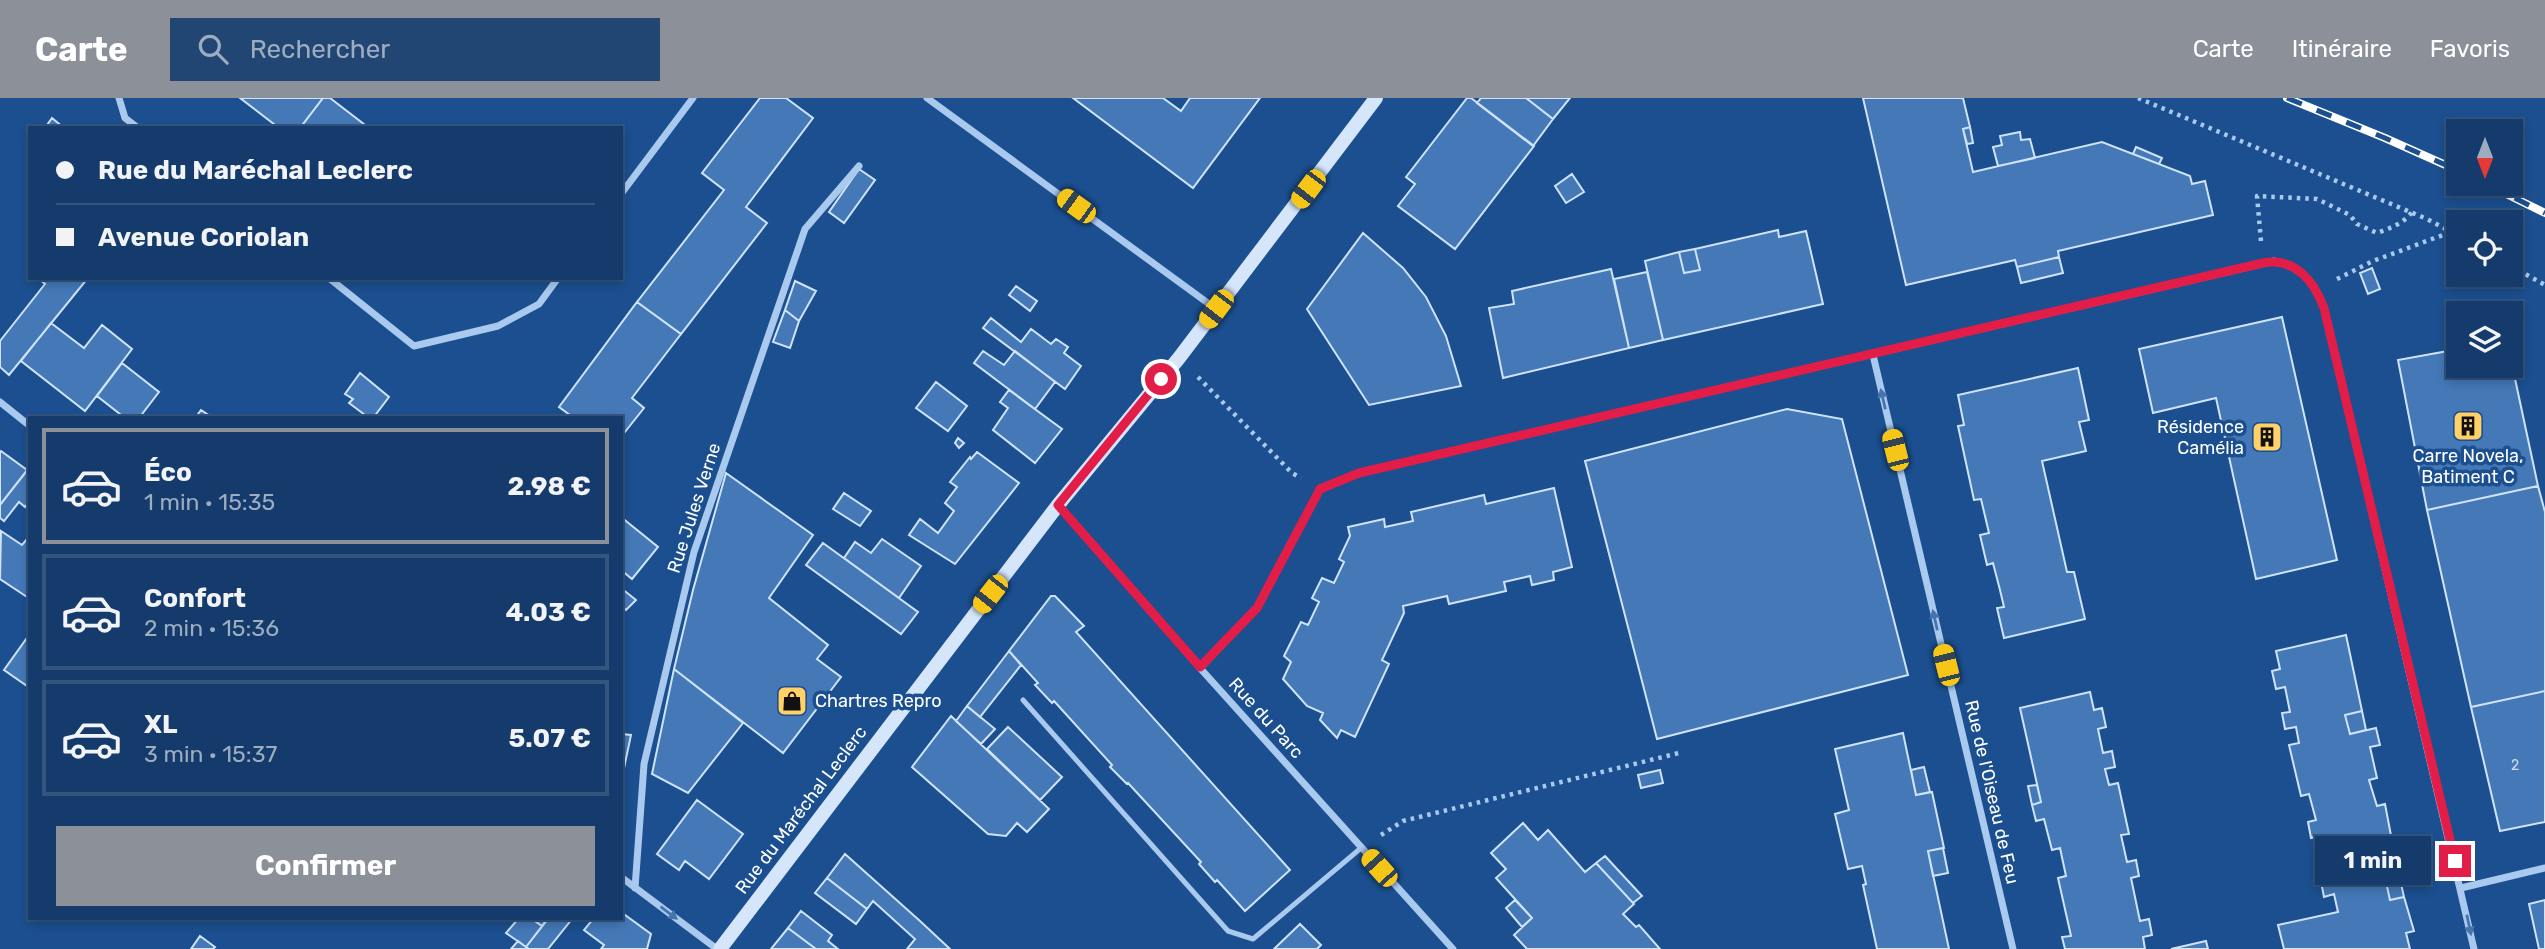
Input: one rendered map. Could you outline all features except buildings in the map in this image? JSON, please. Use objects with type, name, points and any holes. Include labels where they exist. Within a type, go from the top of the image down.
[{"type":"main road","name":"Rue du Maréchal Leclerc","points":[[718,949],[1058,505],[1179,358],[1376,98]]},
{"type":"street","points":[[119,98],[125,118],[135,126]]},
{"type":"street","points":[[623,191],[693,98]]},
{"type":"street","points":[[927,98],[1216,309]]},
{"type":"street","name":"Rue Jules Verne","points":[[635,888],[645,764],[694,552],[806,229],[859,166]]},
{"type":"street","points":[[1200,667],[1257,608],[1320,489],[1359,473],[2274,261],[2287,264],[2309,278],[2317,289],[2328,324],[2462,888],[2474,949]]},
{"type":"street","points":[[332,280],[414,346],[498,327],[539,304],[557,280]]},
{"type":"street","name":"Rue de l'Oiseau de Feu","points":[[1873,355],[2013,949]]},
{"type":"street","points":[[0,402],[28,424]]},
{"type":"street","name":"Rue du Parc","points":[[1058,505],[1453,949]]},
{"type":"street","points":[[2462,888],[2545,869]]},
{"type":"street","points":[[623,879],[718,949]]},
{"type":"lane","points":[[1023,700],[1228,931],[1253,939],[1361,848]]},
{"type":"path","points":[[2138,98],[2412,212],[2446,229]]},
{"type":"path","points":[[2263,263],[2257,195],[2317,199],[2350,215],[2357,224],[2377,233],[2394,227],[2412,212]]},
{"type":"path","points":[[2317,289],[2373,261],[2446,234]]},
{"type":"path","points":[[2523,272],[2545,285]]},
{"type":"path","points":[[1179,358],[1292,473],[1320,489]]},
{"type":"path","points":[[1361,848],[1404,821],[1683,752]]},
{"type":"railway","points":[[2287,98],[2446,165]]},
{"type":"railway","points":[[2510,196],[2545,213]]},
{"type":"place","name":"Carre Novela, Batiment C","points":[[2468,426]]},
{"type":"place","name":"Résidence Camélia","points":[[2267,437]]},
{"type":"place","name":"Chartres Repro","points":[[792,701]]},
{"type":"route","points":[[1161,379],[1058,505],[1200,667],[1257,608],[1320,489],[1359,473],[2263,263],[2274,261],[2287,264],[2309,278],[2317,289],[2324,308],[2455,861]]}]
